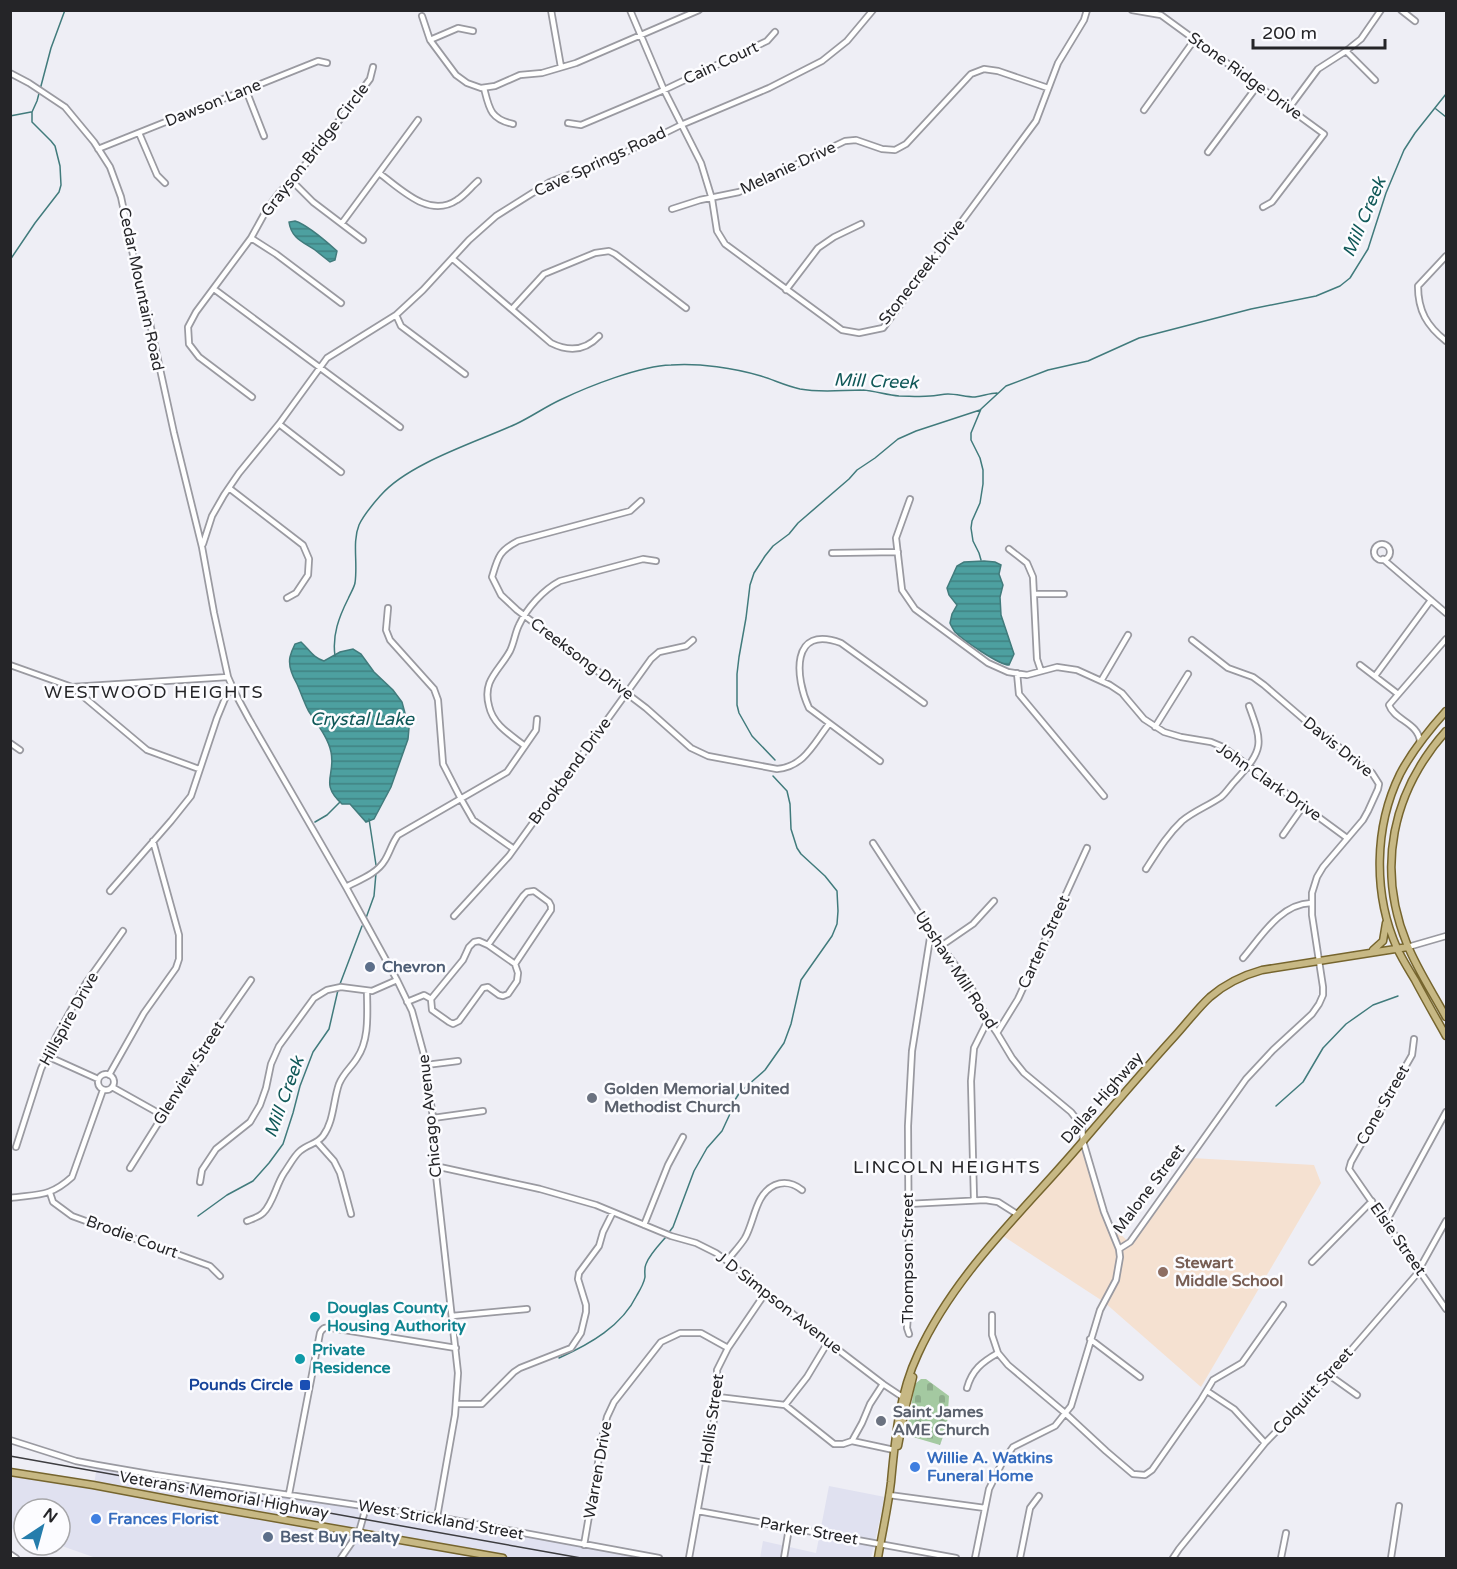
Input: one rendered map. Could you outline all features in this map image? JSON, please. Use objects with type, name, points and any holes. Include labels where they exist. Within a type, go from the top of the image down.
[{"type":"main road","points":[[1366,952],[1375,949],[1383,941],[1385,935],[1386,916],[1379,849],[1389,801],[1400,774],[1446,711]]},
{"type":"main road","points":[[1446,731],[1414,777],[1400,807],[1391,852],[1395,908],[1408,947],[1446,1017]]},
{"type":"main road","points":[[1386,916],[1397,948],[1446,1036]]},
{"type":"main road","points":[[1320,960],[1408,947]]},
{"type":"main road","name":"Dallas Highway","points":[[878,1558],[894,1450],[914,1362],[939,1312],[961,1281],[1143,1071],[1216,992],[1255,972],[1320,960]]},
{"type":"main road","name":"Dallas Highway","points":[[891,1482],[905,1398]]},
{"type":"main road","name":"Veterans Memorial Highway","points":[[10,1472],[503,1558]]},
{"type":"street","points":[[551,10],[561,67]]},
{"type":"street","name":"Stonecreek Drive","points":[[630,10],[664,90],[701,163],[712,199],[717,231],[725,244],[842,330],[859,333],[883,328],[1036,121],[1058,63],[1084,20],[1087,10]]},
{"type":"street","points":[[422,16],[430,40],[456,75],[467,83],[484,87],[495,86],[520,75],[542,73],[576,63],[699,10]]},
{"type":"street","name":"Cave Springs Road","points":[[202,547],[212,516],[239,472],[279,424],[327,358],[396,315],[496,216],[550,182],[616,158],[681,125],[769,88],[822,61],[847,41],[873,10]]},
{"type":"street","name":"Stone Ridge Drive","points":[[1132,10],[1161,15],[1324,134],[1272,202],[1263,207]]},
{"type":"street","points":[[1289,108],[1318,69],[1361,39],[1381,10]]},
{"type":"street","points":[[1401,10],[1415,21]]},
{"type":"street","points":[[430,40],[458,28],[473,31]]},
{"type":"street","name":"Cain Court","points":[[568,123],[581,125],[664,90],[767,41],[775,32]]},
{"type":"street","points":[[1144,110],[1195,39]]},
{"type":"street","points":[[1346,51],[1375,80]]},
{"type":"street","name":"Dawson Lane","points":[[98,149],[318,61],[327,63]]},
{"type":"street","name":"Grayson Bridge Circle","points":[[252,397],[199,357],[189,344],[188,327],[196,312],[251,238],[267,208],[320,146],[370,79],[373,67]]},
{"type":"street","name":"Melanie Drive","points":[[672,209],[700,200],[739,192],[845,141],[856,140],[882,149],[895,150],[906,144],[971,74],[984,69],[998,71],[1048,88]]},
{"type":"street","name":"Cedar Mountain Road","points":[[10,73],[65,107],[110,166],[121,197],[171,424],[202,547]]},
{"type":"street","points":[[1208,152],[1258,85]]},
{"type":"street","points":[[484,87],[489,108],[501,122],[513,124]]},
{"type":"street","points":[[246,90],[264,136]]},
{"type":"street","points":[[342,224],[418,120]]},
{"type":"street","points":[[139,133],[157,175],[165,183]]},
{"type":"street","points":[[379,173],[417,201],[432,207],[446,206],[457,200],[478,181]]},
{"type":"street","points":[[291,180],[313,202],[363,240]]},
{"type":"street","points":[[786,290],[818,248],[834,237],[861,224]]},
{"type":"street","points":[[251,238],[341,303]]},
{"type":"street","points":[[512,309],[544,274],[595,253],[609,251],[686,308]]},
{"type":"street","points":[[1446,256],[1418,286],[1418,292],[1426,321],[1446,341]]},
{"type":"street","points":[[453,259],[551,343],[560,348],[570,350],[581,347],[593,342],[599,336]]},
{"type":"street","points":[[214,289],[400,427]]},
{"type":"street","points":[[396,315],[401,326],[465,374]]},
{"type":"street","points":[[279,424],[341,472]]},
{"type":"street","points":[[229,488],[303,545],[309,559],[308,575],[296,593],[287,598]]},
{"type":"street","name":"John Clark Drive","points":[[910,499],[896,538],[902,590],[915,609],[988,663],[1008,672],[1027,675],[1057,667],[1077,670],[1101,681],[1122,693],[1144,719],[1164,732],[1212,742],[1223,747],[1347,838]]},
{"type":"street","name":"Creeksong Drive","points":[[641,501],[630,511],[518,541],[505,548],[497,559],[492,577],[501,595],[525,616],[646,708],[691,748],[708,756],[777,769],[787,768],[804,758],[828,724]]},
{"type":"street","name":"Chicago Avenue","points":[[202,547],[228,677],[235,693],[397,980],[419,1034],[426,1065],[433,1118],[435,1166],[458,1373],[456,1404],[437,1517]]},
{"type":"street","points":[[1009,549],[1027,563],[1033,577],[1037,659],[1041,671]]},
{"type":"street","points":[[832,553],[898,552]]},
{"type":"street","points":[[525,746],[495,720],[489,706],[487,690],[491,678],[510,651],[519,625],[525,616],[540,595],[560,581],[643,558],[656,561]]},
{"type":"street","points":[[1383,559],[1446,613]]},
{"type":"street","points":[[1034,594],[1064,594]]},
{"type":"street","points":[[1375,676],[1431,600]]},
{"type":"street","points":[[388,608],[386,630],[390,640],[434,689],[438,700],[443,764],[461,799],[473,820],[514,849]]},
{"type":"street","points":[[1101,681],[1128,635]]},
{"type":"street","points":[[880,761],[809,708],[805,698],[799,656],[808,644],[817,639],[829,638],[841,643],[924,704]]},
{"type":"street","points":[[1431,729],[1418,731],[1391,710],[1389,705],[1446,639]]},
{"type":"street","name":"Brookbend Drive","points":[[454,916],[514,849],[651,659],[659,652],[686,646],[693,640]]},
{"type":"street","name":"Davis Drive","points":[[1192,640],[1228,668],[1253,677],[1264,684],[1376,778],[1379,784],[1363,820],[1328,859],[1318,874],[1313,888],[1311,903],[1313,924],[1320,960]]},
{"type":"street","points":[[10,665],[72,687],[147,750],[199,769]]},
{"type":"street","points":[[1360,665],[1398,694]]},
{"type":"street","points":[[1017,673],[1018,694],[1104,796]]},
{"type":"street","points":[[1155,727],[1188,674]]},
{"type":"street","points":[[72,687],[228,677]]},
{"type":"street","points":[[110,891],[191,796],[231,684]]},
{"type":"street","points":[[1146,869],[1171,831],[1194,812],[1220,798],[1249,766],[1259,746],[1259,736],[1249,706]]},
{"type":"street","points":[[346,887],[375,871],[384,862],[398,835],[507,772],[536,730],[537,719]]},
{"type":"street","points":[[1418,731],[1419,745]]},
{"type":"street","points":[[10,743],[20,750]]},
{"type":"street","points":[[1283,835],[1304,806]]},
{"type":"street","points":[[110,1075],[144,1013],[176,968],[179,959],[179,935],[153,841]]},
{"type":"street","name":"Upshaw Mill Road","points":[[873,843],[940,946],[970,985],[988,1020],[1012,1058],[1024,1073],[1076,1116],[1082,1126],[1083,1141],[1104,1212],[1119,1249]]},
{"type":"street","name":"Carten Street","points":[[997,1032],[1018,999],[1088,848]]},
{"type":"street","points":[[488,945],[527,891],[534,891],[549,902],[551,910],[514,964]]},
{"type":"street","points":[[940,946],[973,924],[994,901]]},
{"type":"street","points":[[1243,958],[1285,911],[1298,905],[1311,903]]},
{"type":"street","name":"Hillspire Drive","points":[[16,1147],[41,1069],[56,1037],[86,983],[123,931]]},
{"type":"street","name":"Thompson Street","points":[[909,1334],[907,1328],[909,1299],[908,1126],[912,1051],[931,932]]},
{"type":"street","points":[[1408,947],[1446,936]]},
{"type":"street","points":[[479,941],[488,945],[514,964],[518,973],[517,981],[508,994],[503,996],[488,987],[483,988],[459,1022],[449,1022],[432,1010],[431,999],[463,960],[474,942],[479,941]]},
{"type":"street","name":"Malone Street","points":[[975,1558],[993,1479],[1002,1463],[1013,1447],[1055,1426],[1071,1406],[1100,1310],[1116,1280],[1119,1249],[1130,1242],[1246,1079],[1317,1008],[1323,990],[1320,960]]},
{"type":"street","name":"Glenview Street","points":[[130,1168],[221,1023],[251,980]]},
{"type":"street","points":[[200,1182],[202,1170],[216,1149],[250,1122],[260,1105],[271,1064],[279,1047],[314,998],[327,990],[340,987],[372,991],[397,980]]},
{"type":"street","points":[[247,1221],[262,1215],[270,1205],[278,1182],[300,1151],[317,1142],[324,1135],[330,1122],[340,1082],[346,1070],[358,1057],[365,1039],[367,991]]},
{"type":"street","points":[[407,1002],[424,995],[431,999]]},
{"type":"street","points":[[974,1200],[972,1081],[974,1048],[988,1020]]},
{"type":"street","name":"Cone Street","points":[[1349,1169],[1412,1055],[1414,1040]]},
{"type":"street","points":[[47,1056],[98,1079]]},
{"type":"street","points":[[426,1065],[458,1061]]},
{"type":"street","points":[[104,1074],[110,1075],[114,1080],[112,1087],[103,1090],[99,1087],[98,1079],[104,1074]]},
{"type":"street","points":[[112,1087],[162,1115]]},
{"type":"street","points":[[10,1198],[50,1193],[62,1187],[72,1177],[103,1090]]},
{"type":"street","points":[[433,1118],[483,1112]]},
{"type":"street","points":[[1386,1222],[1446,1112]]},
{"type":"street","points":[[644,1225],[668,1165],[683,1137]]},
{"type":"street","points":[[317,1142],[340,1173],[351,1214]]},
{"type":"street","name":"J D Simpson Avenue","points":[[435,1166],[540,1189],[596,1205],[671,1236],[696,1243],[727,1261],[828,1342],[905,1398]]},
{"type":"street","name":"Elsie Street","points":[[1349,1169],[1446,1309]]},
{"type":"street","points":[[727,1261],[745,1237],[758,1202],[769,1188],[786,1183],[794,1184],[802,1190]]},
{"type":"street","name":"Brodie Court","points":[[50,1193],[53,1202],[72,1216],[210,1266],[219,1276]]},
{"type":"street","points":[[908,1204],[974,1200],[998,1202],[1017,1214]]},
{"type":"street","points":[[1312,1262],[1372,1201]]},
{"type":"street","points":[[456,1404],[482,1404],[520,1368],[571,1348],[581,1333],[586,1312],[578,1280],[579,1274],[599,1246],[613,1212]]},
{"type":"street","name":"Colquitt Street","points":[[1173,1558],[1265,1443],[1313,1394],[1419,1269],[1446,1221]]},
{"type":"street","name":"Hollis Street","points":[[689,1558],[718,1397],[717,1370],[728,1348],[766,1292]]},
{"type":"street","points":[[992,1315],[992,1335],[998,1353],[1008,1365],[1106,1451],[1137,1475],[1152,1470],[1208,1391],[1213,1380],[1242,1363],[1283,1305]]},
{"type":"street","points":[[452,1316],[527,1309]]},
{"type":"street","points":[[289,1494],[322,1329],[326,1327],[456,1348]]},
{"type":"street","name":"Warren Drive","points":[[584,1545],[603,1434],[607,1416],[614,1402],[661,1342],[680,1333],[701,1333],[728,1348]]},
{"type":"street","points":[[1090,1339],[1140,1377]]},
{"type":"street","points":[[785,1405],[807,1377],[828,1342]]},
{"type":"street","points":[[966,1388],[969,1379],[981,1363],[998,1353]]},
{"type":"street","points":[[1329,1375],[1357,1395]]},
{"type":"street","points":[[852,1441],[870,1404],[883,1384]]},
{"type":"street","points":[[1208,1391],[1234,1409],[1265,1443]]},
{"type":"street","points":[[718,1397],[785,1405],[834,1444],[852,1441],[894,1450]]},
{"type":"street","name":"West Strickland Street","points":[[10,1440],[97,1466],[437,1517],[659,1558]]},
{"type":"street","points":[[889,1495],[985,1508]]},
{"type":"street","points":[[1020,1558],[1030,1508],[1039,1496]]},
{"type":"street","points":[[1391,1558],[1399,1506]]},
{"type":"street","points":[[341,1558],[359,1533],[366,1507]]},
{"type":"street","name":"Parker Street","points":[[698,1511],[956,1558]]},
{"type":"street","points":[[784,1558],[789,1528]]},
{"type":"street","points":[[1281,1558],[1286,1533]]},
{"type":"street","points":[[10,1554],[16,1558]]},
{"type":"shaded area","name":"Stewart Middle School","points":[[1083,1141],[1111,1226],[1129,1242],[1191,1158],[1314,1165],[1321,1183],[1201,1387],[1104,1302],[1000,1234]]},
{"type":"shaded area","points":[[97,1465],[366,1507],[659,1558],[96,1558],[72,1550],[72,1497],[12,1497],[11,1528],[11,1472],[94,1485]]},
{"type":"shaded area","points":[[829,1486],[885,1497],[871,1558],[760,1558],[763,1541],[816,1553]]},
{"type":"green space","points":[[921,1379],[926,1379],[949,1396],[947,1426],[940,1445],[906,1435],[915,1384]]},
{"type":"water","points":[[295,221],[311,230],[337,251],[335,260],[330,262],[295,236],[289,222]]},
{"type":"water","points":[[984,561],[1001,565],[999,574],[1003,585],[1000,597],[1001,615],[1014,654],[1009,665],[997,661],[973,646],[955,632],[950,623],[957,605],[949,595],[947,588],[957,566],[964,562]]},
{"type":"water","name":"Crystal Lake","points":[[301,642],[314,656],[324,661],[340,652],[353,649],[361,654],[374,672],[402,702],[409,728],[408,739],[391,787],[374,819],[366,822],[350,804],[342,804],[331,790],[332,760],[329,746],[308,710],[290,668],[290,657],[295,644]]},
{"type":"waterway","points":[[10,260],[59,192],[61,185],[60,166],[55,146],[32,122],[32,112],[65,10]]},
{"type":"waterway","name":"Mill Creek","points":[[981,560],[973,541],[971,528],[980,503],[983,484],[980,458],[971,440],[971,433],[981,409],[1006,386],[1048,370],[1088,361],[1139,338],[1251,309],[1316,296],[1340,286],[1350,278],[1368,249],[1386,193],[1404,150],[1446,94]]},
{"type":"waterway","points":[[1436,109],[1446,117]]},
{"type":"waterway","points":[[10,116],[31,112]]},
{"type":"waterway","name":"Mill Creek","points":[[335,656],[334,641],[337,626],[355,583],[357,532],[363,517],[381,495],[408,473],[426,463],[516,424],[585,389],[659,366],[705,365],[761,376],[808,390],[863,390],[894,395],[948,394],[975,397],[997,393]]},
{"type":"waterway","points":[[775,760],[752,736],[737,705],[739,657],[750,585],[754,573],[773,546],[789,534],[798,523],[857,470],[898,439],[980,410]]},
{"type":"waterway","points":[[670,1231],[694,1171],[707,1148],[722,1131],[733,1103],[740,1092],[765,1070],[784,1043],[791,1024],[801,980],[832,936],[837,924],[837,891],[797,848],[791,829],[787,791],[773,776]]},
{"type":"waterway","points":[[315,822],[327,815],[340,802]]},
{"type":"waterway","name":"Mill Creek","points":[[369,819],[376,865]]},
{"type":"waterway","name":"Mill Creek","points":[[366,918],[374,896],[376,873]]},
{"type":"waterway","name":"Mill Creek","points":[[340,984],[362,926]]},
{"type":"waterway","name":"Mill Creek","points":[[198,1216],[227,1195],[253,1181],[283,1144],[300,1086],[313,1052],[329,1029],[338,990]]},
{"type":"waterway","points":[[1276,1106],[1303,1082],[1323,1048],[1346,1024],[1373,1005],[1398,996]]},
{"type":"waterway","points":[[559,1358],[604,1333],[623,1316],[643,1284],[648,1260],[666,1237]]},
{"type":"railway","points":[[10,1456],[581,1558]]},
{"type":"place","name":"Chevron","points":[[370,967]]},
{"type":"place","name":"Golden Memorial United Methodist Church","points":[[592,1098]]},
{"type":"place","name":"Stewart Middle School","points":[[1163,1272]]},
{"type":"place","name":"Douglas County Housing Authority","points":[[315,1317]]},
{"type":"place","name":"Private Residence","points":[[300,1359]]},
{"type":"place","name":"Pounds Circle","points":[[305,1385]]},
{"type":"place","name":"Saint James AME Church","points":[[881,1421]]},
{"type":"place","name":"Willie A. Watkins Funeral Home","points":[[915,1467]]},
{"type":"place","name":"Frances Florist","points":[[96,1519]]},
{"type":"place","name":"Best Buy Realty","points":[[268,1537]]},
{"type":"district","name":"WESTWOOD HEIGHTS","points":[[154,692]]},
{"type":"district","name":"LINCOLN HEIGHTS","points":[[947,1167]]}]
